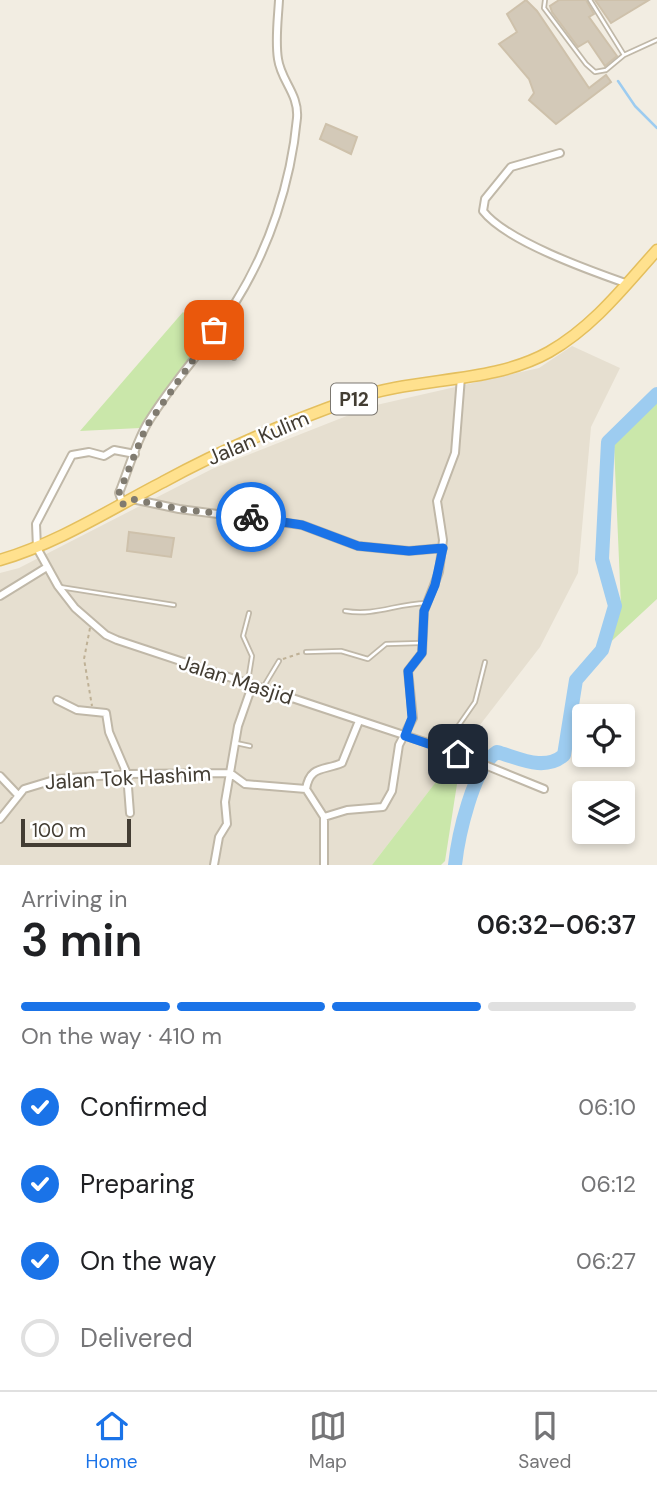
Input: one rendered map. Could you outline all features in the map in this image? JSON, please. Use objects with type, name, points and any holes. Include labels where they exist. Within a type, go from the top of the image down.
[{"type":"main road","name":"Jalan Kulim","points":[[0,560],[37,548],[234,447],[356,398],[503,369],[545,354],[578,333],[628,284],[657,250]]},
{"type":"street","points":[[278,0],[278,61],[296,98],[289,167],[258,262],[233,306],[146,427],[119,493],[127,501],[302,525],[358,546],[409,551],[443,548]]},
{"type":"street","points":[[560,153],[511,167],[485,199],[483,211],[522,238],[578,266],[628,284]]},
{"type":"street","points":[[324,817],[347,810],[383,807],[392,791],[399,746],[412,718],[408,671],[422,653],[422,624],[426,603],[439,572],[443,548],[437,501],[455,453],[461,377]]},
{"type":"street","points":[[37,548],[36,524],[72,455],[89,452],[104,456],[114,450],[135,454]]},
{"type":"street","name":"Jalan Masjid","points":[[37,548],[58,586],[92,624],[117,640],[443,748],[544,789]]},
{"type":"street","points":[[0,596],[47,567]]},
{"type":"street","points":[[214,865],[219,837],[227,824],[225,802],[250,685]]},
{"type":"street","points":[[57,700],[77,710],[100,710],[108,715],[109,732],[127,774],[130,813]]},
{"type":"street","points":[[324,865],[324,817],[306,789],[308,779],[315,770],[341,763],[359,721]]},
{"type":"street","points":[[230,773],[245,784],[306,789]]},
{"type":"street","name":"Jalan Tok Hashim","points":[[0,819],[18,795],[38,783],[127,774],[230,773]]},
{"type":"street","points":[[0,776],[18,795]]},
{"type":"lane","points":[[545,0],[544,8],[595,72],[606,70],[624,55],[657,40]]},
{"type":"lane","points":[[590,0],[624,55]]},
{"type":"lane","points":[[214,330],[232,338],[234,358]]},
{"type":"lane","points":[[58,586],[174,605]]},
{"type":"lane","points":[[345,611],[371,614],[393,606],[426,603]]},
{"type":"lane","points":[[249,613],[243,636],[252,656],[250,685]]},
{"type":"lane","points":[[306,652],[341,651],[368,659],[386,644],[423,644]]},
{"type":"lane","points":[[263,689],[279,661]]},
{"type":"lane","points":[[443,748],[475,702],[485,662]]},
{"type":"lane","points":[[236,743],[250,746]]},
{"type":"path","points":[[92,624],[84,660],[93,710]]},
{"type":"path","points":[[279,661],[306,652]]},
{"type":"shaded area","points":[[572,346],[620,368],[591,427],[578,573],[540,647],[372,865],[0,865],[0,573],[19,568],[212,469],[372,406],[539,368]]},
{"type":"green space","points":[[183,312],[207,333],[140,428],[80,431]]},
{"type":"green space","points":[[657,402],[657,599],[602,650],[621,606],[614,445]]},
{"type":"green space","points":[[442,774],[457,784],[445,861],[441,865],[372,865]]},
{"type":"building","points":[[526,0],[537,11],[589,88],[606,75],[611,82],[556,124],[529,100],[534,93],[529,79],[499,44],[517,32],[507,14]]},
{"type":"building","points":[[559,0],[586,0],[594,14],[589,17],[617,56],[605,66],[588,41],[578,47],[552,12],[550,6]]},
{"type":"building","points":[[595,0],[649,0],[611,23]]},
{"type":"building","points":[[326,124],[357,137],[351,154],[320,139]]},
{"type":"building","points":[[129,532],[174,538],[171,557],[127,551]]},
{"type":"waterway","points":[[618,81],[635,106],[657,128]]},
{"type":"waterway","points":[[455,865],[468,804],[488,760],[497,752],[540,763],[548,763],[564,755],[576,680],[602,650],[615,606],[602,559],[608,442],[657,394]]},
{"type":"way so far","points":[[214,330],[172,386],[146,427],[119,493],[123,504],[132,499],[179,509],[251,517]]},
{"type":"route","points":[[251,517],[302,525],[358,546],[409,551],[443,548],[439,572],[424,611],[422,653],[408,671],[407,680],[413,708],[405,736],[458,754]]}]
